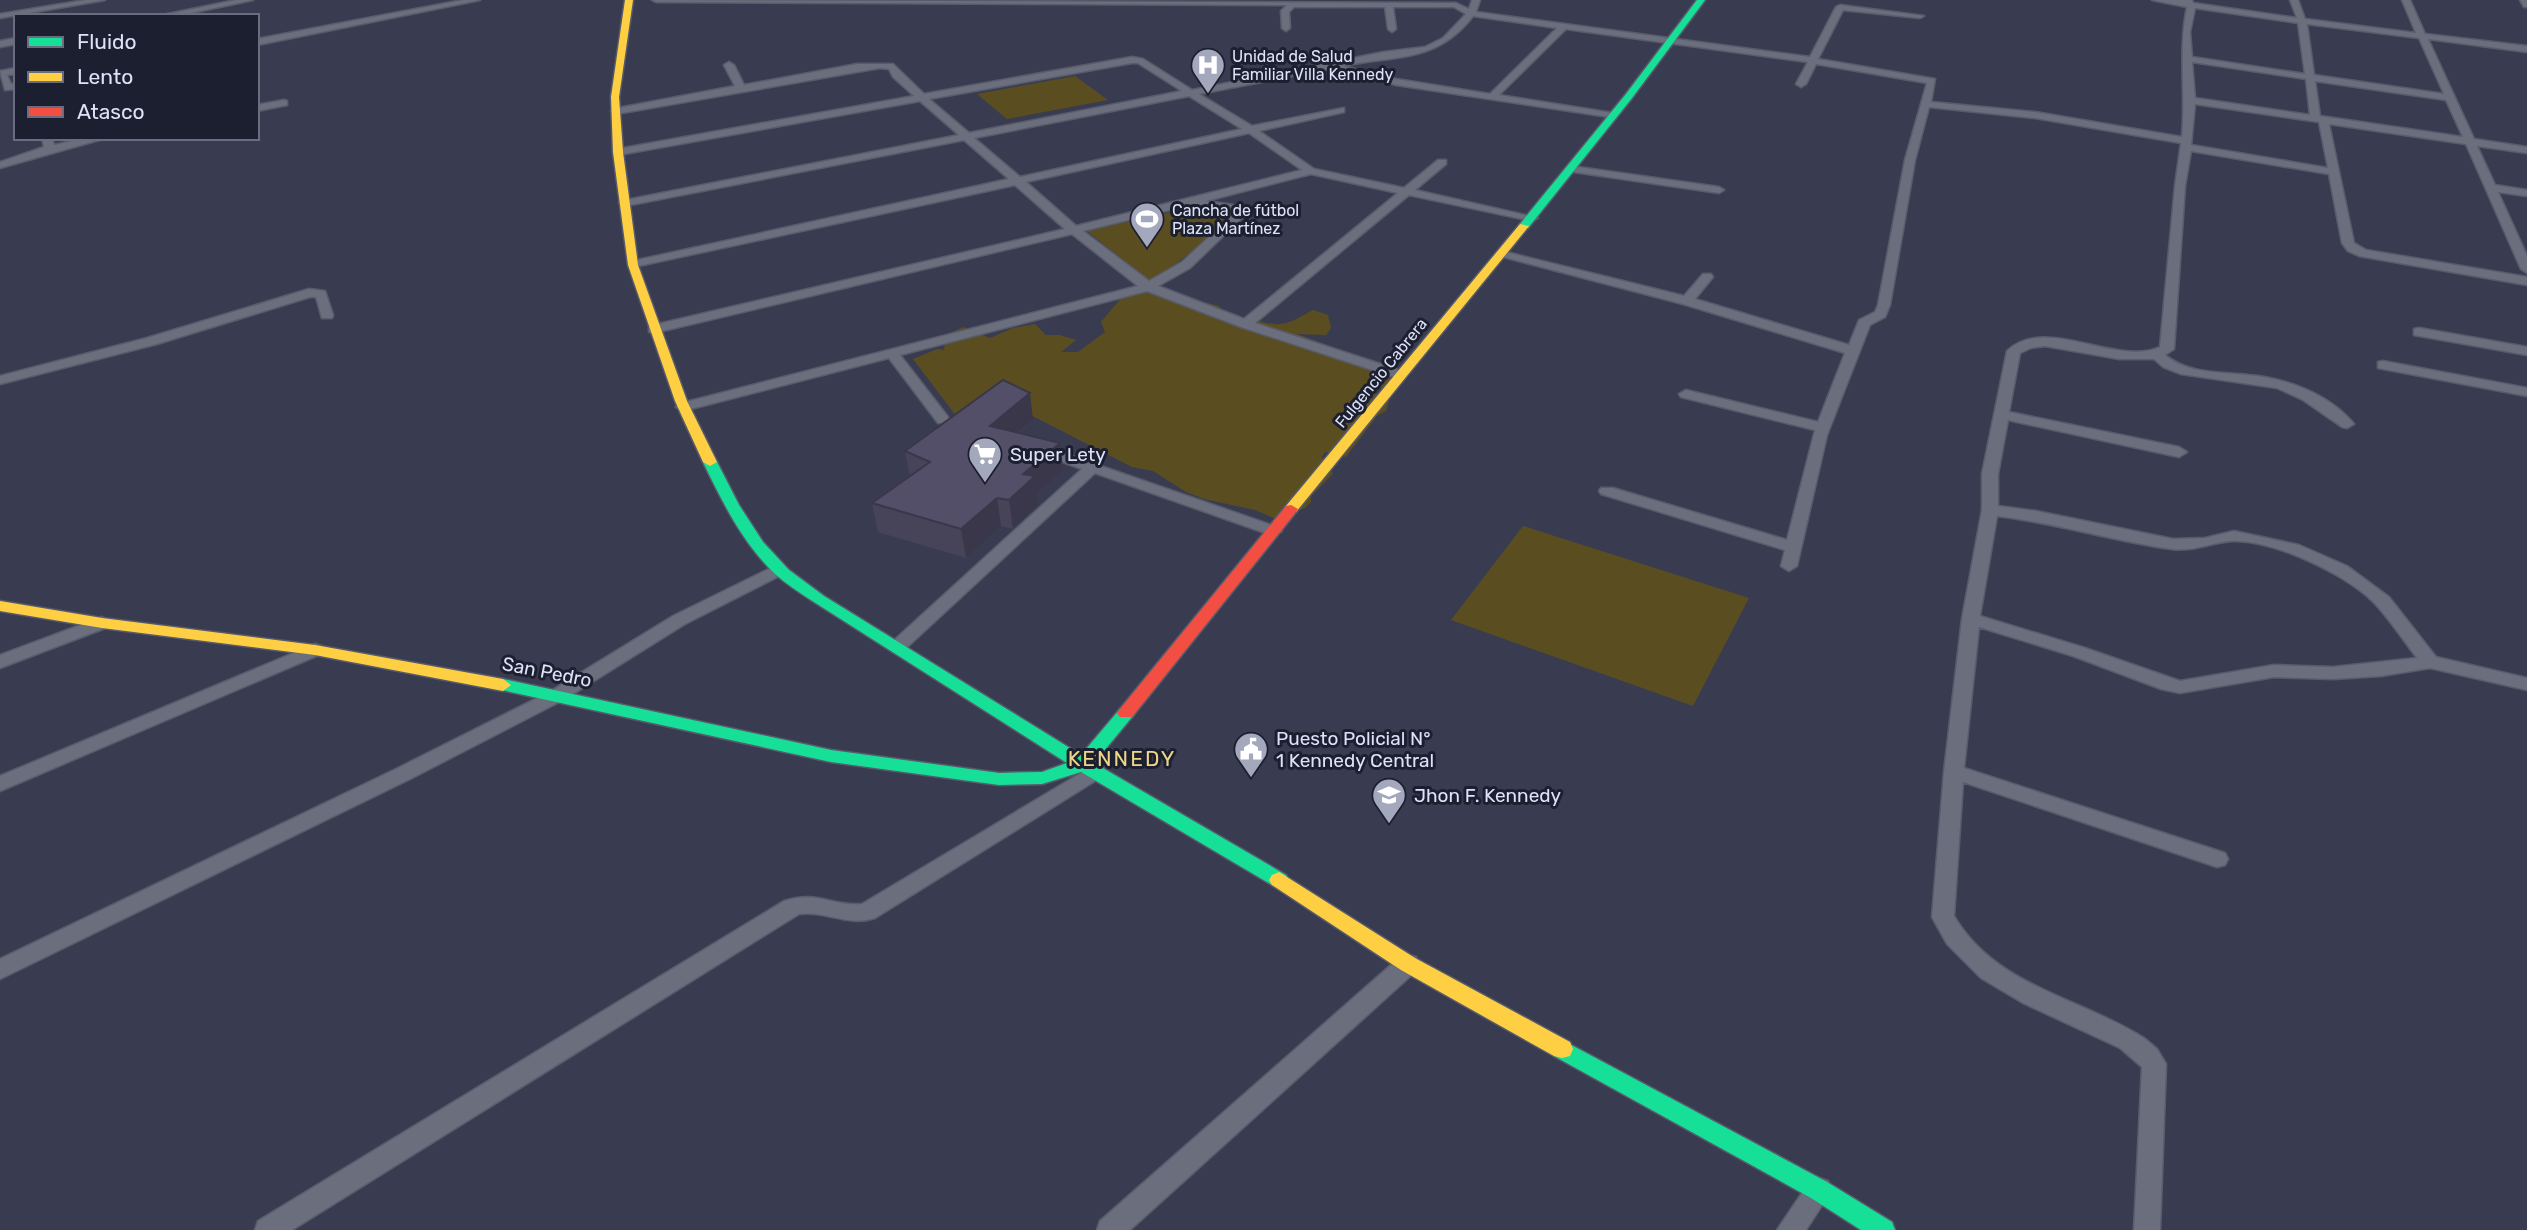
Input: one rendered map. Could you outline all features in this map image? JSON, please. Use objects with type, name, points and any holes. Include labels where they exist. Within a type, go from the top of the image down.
[{"type":"main road","points":[[629,0],[615,97],[618,152],[633,265],[683,407],[735,513],[755,542],[779,569],[819,599],[897,648],[1089,768],[1275,877],[1408,964],[1819,1190],[1883,1230]]},
{"type":"main road","name":"Fulgencio Cabrera","points":[[1089,768],[1274,531],[1532,218],[1701,0]]},
{"type":"main road","name":"San Pedro","points":[[0,606],[102,623],[315,650],[558,695],[831,756],[943,773],[999,779],[1042,778],[1089,768]]},
{"type":"street","points":[[0,16],[101,0]]},
{"type":"street","points":[[169,14],[206,4],[249,0]]},
{"type":"street","points":[[259,41],[476,0]]},
{"type":"street","points":[[625,203],[1430,49],[1438,46],[1473,14],[1477,1],[656,0]]},
{"type":"street","points":[[2156,0],[2302,22],[2527,49]]},
{"type":"street","points":[[2294,0],[2302,22],[2310,78],[2334,172],[2348,243],[2352,248],[2364,253],[2527,281]]},
{"type":"street","points":[[2406,0],[2527,269]]},
{"type":"street","points":[[2524,0],[2527,5]]},
{"type":"street","points":[[2147,1230],[2154,1064],[2147,1053],[2134,1043],[2003,980],[1982,966],[1952,937],[1943,917],[1954,772],[1971,619],[1990,510],[1990,474],[2014,352],[2029,344],[2054,343],[2141,357],[2158,356],[2167,349],[2179,186],[2190,100],[2186,32],[2189,3]]},
{"type":"street","points":[[1389,5],[1392,29]]},
{"type":"street","points":[[1286,28],[1285,11],[1290,6],[1459,5],[1473,14],[1930,79],[1910,160],[1884,305],[1880,314],[1864,323],[1822,427],[1789,566]]},
{"type":"street","points":[[1801,84],[1840,7],[1920,16]]},
{"type":"street","points":[[1491,98],[1563,26]]},
{"type":"street","points":[[2188,59],[2450,98]]},
{"type":"street","points":[[618,152],[1132,60],[1140,61],[1311,171],[1532,218]]},
{"type":"street","points":[[729,65],[742,90]]},
{"type":"street","points":[[1336,66],[1396,82],[1613,116]]},
{"type":"street","points":[[616,111],[857,67],[893,67],[896,75],[1017,182],[1149,287],[1246,324],[1400,375]]},
{"type":"street","points":[[1,74],[12,87]]},
{"type":"street","points":[[2190,100],[2527,150]]},
{"type":"street","points":[[259,108],[284,103]]},
{"type":"street","points":[[1924,104],[2030,115],[2334,172]]},
{"type":"street","points":[[633,265],[1341,110]]},
{"type":"street","points":[[0,165],[49,144],[84,140]]},
{"type":"street","points":[[1246,324],[1442,162]]},
{"type":"street","points":[[1571,169],[1719,190]]},
{"type":"street","points":[[654,329],[1311,171]]},
{"type":"street","points":[[2491,188],[2527,193]]},
{"type":"street","points":[[683,407],[1149,287],[1186,265],[1241,213],[1229,207],[1189,201]]},
{"type":"street","points":[[1502,255],[1687,301],[1853,351]]},
{"type":"street","points":[[1687,301],[1707,277]]},
{"type":"street","points":[[0,380],[152,341],[309,293],[321,294],[327,315]]},
{"type":"street","points":[[2419,332],[2527,351]]},
{"type":"street","points":[[892,353],[943,421]]},
{"type":"street","points":[[2158,356],[2174,369],[2279,384],[2308,395],[2347,424]]},
{"type":"street","points":[[2383,365],[2527,392]]},
{"type":"street","points":[[1685,394],[1822,427]]},
{"type":"street","points":[[2000,414],[2179,452]]},
{"type":"street","points":[[1019,443],[1274,531]]},
{"type":"street","points":[[897,648],[1093,467]]},
{"type":"street","points":[[1607,491],[1793,547]]},
{"type":"street","points":[[1990,510],[2036,516],[2173,544],[2205,543],[2234,536],[2293,548],[2341,570],[2383,601],[2430,662]]},
{"type":"street","points":[[0,970],[403,774],[558,695],[679,621],[779,569]]},
{"type":"street","points":[[1971,619],[2180,687],[2248,674],[2369,670],[2430,662],[2527,684]]},
{"type":"street","points":[[0,662],[102,623]]},
{"type":"street","points":[[0,784],[315,650]]},
{"type":"street","points":[[268,1230],[792,907],[811,902],[856,915],[867,912],[1089,768]]},
{"type":"street","points":[[1954,772],[2217,859]]},
{"type":"street","points":[[1110,1230],[1408,964]]},
{"type":"street","points":[[1790,1230],[1819,1190]]},
{"type":"shaded area","points":[[1075,76],[1108,100],[1007,119],[977,94]]},
{"type":"shaded area","points":[[1202,205],[1234,213],[1213,236],[1151,282],[1087,231]]},
{"type":"shaded area","points":[[1159,286],[1180,296],[1219,306],[1226,314],[1269,323],[1289,322],[1313,310],[1328,315],[1331,328],[1326,335],[1297,334],[1348,353],[1349,362],[1390,379],[1387,386],[1372,391],[1389,401],[1386,411],[1377,416],[1346,457],[1325,452],[1322,457],[1333,474],[1311,496],[1311,502],[1305,508],[1276,519],[1255,510],[1204,499],[1186,492],[1153,471],[1132,467],[1007,403],[969,433],[913,359],[937,349],[944,350],[946,335],[963,327],[990,338],[1013,328],[1035,324],[1046,335],[1060,335],[1076,340],[1061,352],[1078,352],[1105,332],[1101,322],[1121,298]]},
{"type":"shaded area","points":[[1523,526],[1749,598],[1693,706],[1451,620]]},
{"type":"building","points":[[1003,380],[1030,393],[990,426],[1060,443],[1023,474],[1035,476],[1009,500],[997,498],[961,529],[872,503],[930,462],[905,451]]},
{"type":"traffic: fast","points":[[1524,226],[1629,96],[1701,0]]},
{"type":"traffic: fast","points":[[710,462],[757,545],[794,581],[1083,765],[1279,880]]},
{"type":"traffic: fast","points":[[503,685],[831,756],[999,779],[1042,778],[1083,765],[1126,713]]},
{"type":"traffic: fast","points":[[1562,1049],[1819,1190],[1883,1230]]},
{"type":"traffic: slow","points":[[629,0],[615,97],[618,152],[633,265],[681,401],[710,462]]},
{"type":"traffic: slow","points":[[1291,509],[1524,226]]},
{"type":"traffic: slow","points":[[0,606],[102,623],[315,650],[503,685]]},
{"type":"traffic: slow","points":[[1279,880],[1408,964],[1562,1049]]},
{"type":"traffic: jam","points":[[1126,713],[1291,509]]},
{"type":"place","name":"Unidad de Salud Familiar Villa Kennedy","points":[[1208,95]]},
{"type":"place","name":"Cancha de fútbol Plaza Martínez","points":[[1147,249]]},
{"type":"place","name":"Super Lety","points":[[985,484]]},
{"type":"place","name":"Puesto Policial N° 1 Kennedy Central","points":[[1251,779]]},
{"type":"place","name":"Jhon F. Kennedy","points":[[1389,825]]},
{"type":"district","name":"KENNEDY","points":[[1122,758]]}]
